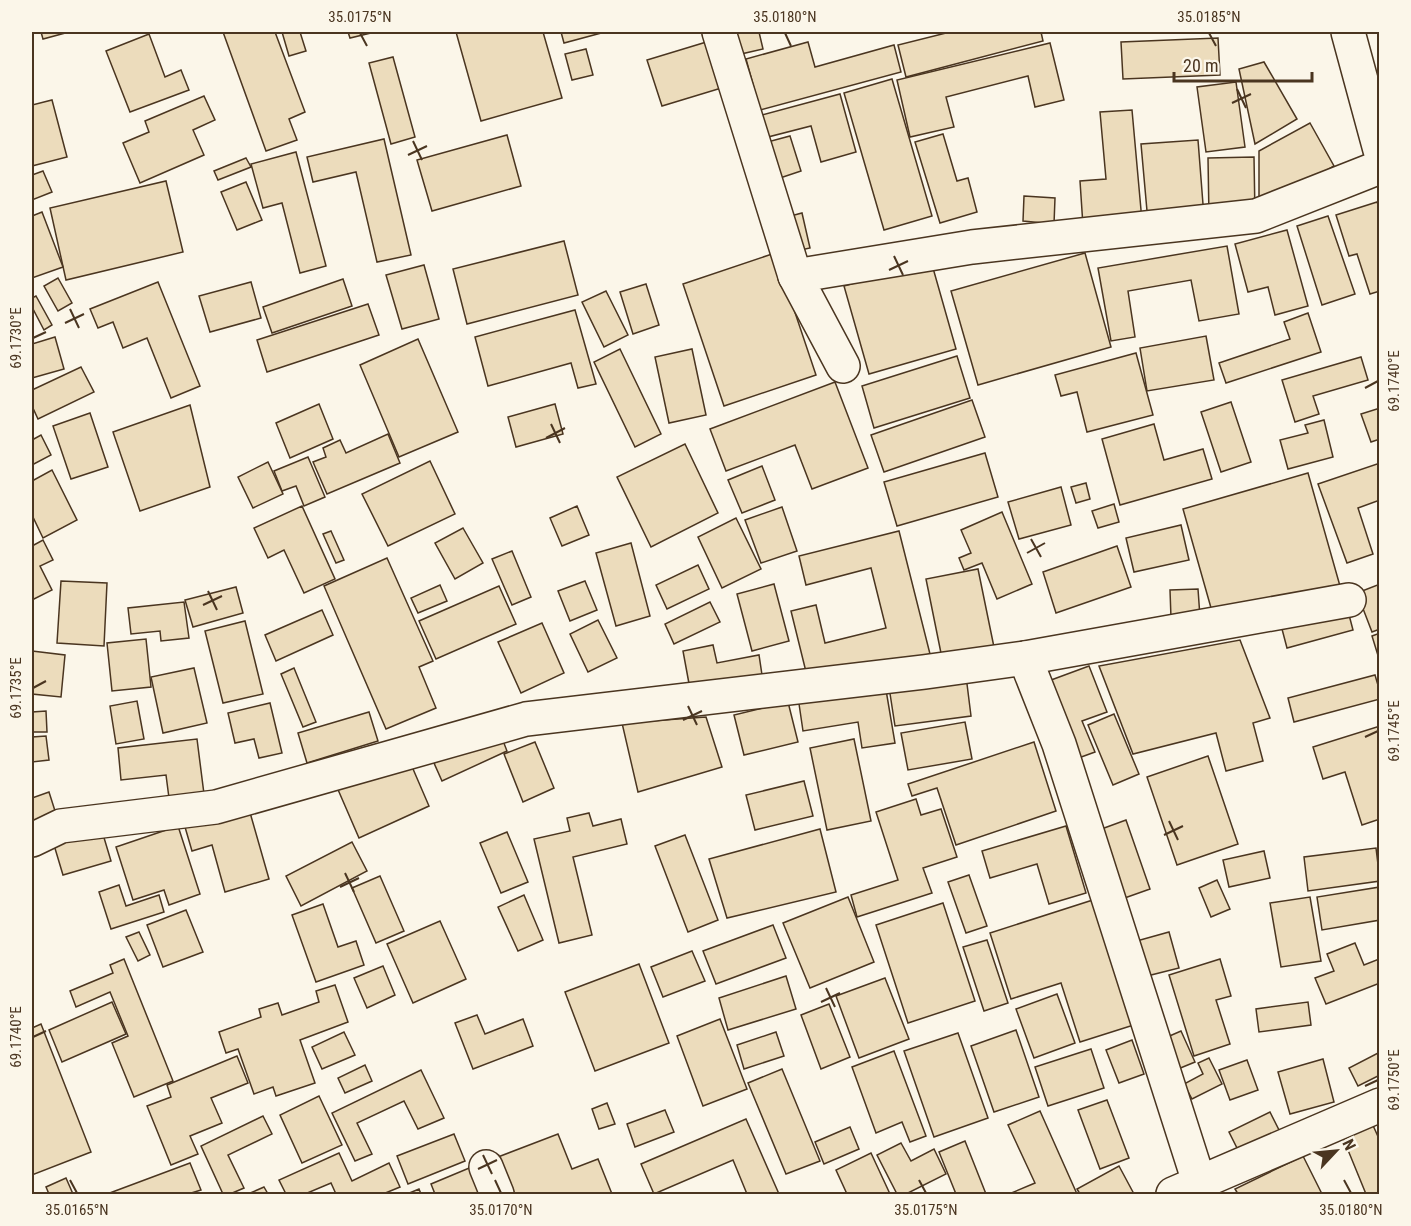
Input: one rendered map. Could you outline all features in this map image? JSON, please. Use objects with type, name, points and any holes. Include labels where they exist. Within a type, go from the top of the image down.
[{"type":"street","points":[[719,32],[795,276],[843,366]]},
{"type":"street","points":[[1348,32],[1380,150]]},
{"type":"street","points":[[795,276],[972,246],[1256,216],[1380,167]]},
{"type":"street","points":[[32,840],[61,826],[216,807],[526,719],[1025,658],[1349,600]]},
{"type":"street","points":[[1025,658],[1059,744],[1186,1188],[1380,1105]]},
{"type":"building","points":[[41,32],[69,32],[43,39]]},
{"type":"building","points":[[223,32],[275,32],[305,112],[289,119],[297,140],[266,151]]},
{"type":"building","points":[[282,32],[300,32],[306,51],[289,56]]},
{"type":"building","points":[[348,32],[375,32],[350,38]]},
{"type":"building","points":[[456,32],[543,32],[562,98],[481,121]]},
{"type":"building","points":[[561,32],[605,32],[564,43]]},
{"type":"building","points":[[736,32],[759,32],[763,49],[741,54]]},
{"type":"building","points":[[950,32],[1041,32],[1043,41],[906,77],[898,45]]},
{"type":"building","points":[[149,34],[165,77],[181,70],[189,90],[130,112],[106,51]]},
{"type":"building","points":[[1218,38],[1220,75],[1123,79],[1121,42]]},
{"type":"building","points":[[713,40],[728,86],[662,106],[647,60]]},
{"type":"building","points":[[808,42],[815,67],[894,45],[901,72],[760,110],[746,59]]},
{"type":"building","points":[[1050,43],[1064,100],[1035,107],[1028,76],[946,97],[954,127],[910,137],[897,80]]},
{"type":"building","points":[[586,49],[593,75],[572,80],[565,54]]},
{"type":"building","points":[[393,57],[415,137],[391,144],[369,63]]},
{"type":"building","points":[[1264,62],[1297,119],[1255,144],[1239,69]]},
{"type":"building","points":[[892,79],[932,216],[884,230],[844,93]]},
{"type":"building","points":[[1236,82],[1245,147],[1206,152],[1197,87]]},
{"type":"building","points":[[840,94],[856,152],[821,162],[811,126],[764,138],[758,116]]},
{"type":"building","points":[[204,96],[215,120],[193,130],[204,155],[140,183],[123,143],[149,132],[145,121]]},
{"type":"building","points":[[52,100],[67,157],[32,166],[32,105]]},
{"type":"building","points":[[1132,110],[1142,221],[1083,226],[1080,181],[1106,179],[1100,112]]},
{"type":"building","points":[[1310,123],[1334,166],[1259,211],[1259,151]]},
{"type":"building","points":[[943,134],[957,181],[968,178],[977,212],[940,223],[915,142]]},
{"type":"building","points":[[507,135],[521,186],[432,211],[417,160]]},
{"type":"building","points":[[790,136],[801,171],[771,181],[760,144]]},
{"type":"building","points":[[384,139],[411,255],[377,262],[356,172],[313,182],[307,157]]},
{"type":"building","points":[[1198,140],[1204,217],[1148,222],[1141,144]]},
{"type":"building","points":[[296,152],[326,266],[300,273],[282,203],[263,208],[251,164]]},
{"type":"building","points":[[1254,157],[1255,216],[1209,217],[1208,158]]},
{"type":"building","points":[[246,158],[251,167],[218,180],[214,171]]},
{"type":"building","points":[[43,171],[52,192],[32,200],[32,175]]},
{"type":"building","points":[[166,181],[183,252],[66,280],[50,208]]},
{"type":"building","points":[[246,182],[262,220],[237,230],[221,192]]},
{"type":"building","points":[[1024,196],[1055,198],[1054,224],[1023,221]]},
{"type":"building","points":[[1377,202],[1380,210],[1380,291],[1370,294],[1357,254],[1349,256],[1336,215]]},
{"type":"building","points":[[42,212],[63,267],[32,278],[32,216]]},
{"type":"building","points":[[802,213],[810,248],[791,252],[783,218]]},
{"type":"building","points":[[1328,216],[1355,294],[1322,305],[1297,226]]},
{"type":"building","points":[[1287,230],[1308,306],[1275,315],[1268,287],[1248,292],[1235,244]]},
{"type":"building","points":[[564,241],[578,295],[467,324],[453,269]]},
{"type":"building","points":[[1227,246],[1239,314],[1199,321],[1191,280],[1128,291],[1135,337],[1111,341],[1098,268]]},
{"type":"building","points":[[775,253],[816,375],[724,406],[683,284]]},
{"type":"building","points":[[1085,253],[1111,347],[978,385],[951,291]]},
{"type":"building","points":[[931,261],[956,349],[869,374],[844,286]]},
{"type":"building","points":[[424,265],[439,319],[402,329],[386,275]]},
{"type":"building","points":[[58,278],[72,303],[58,311],[44,286]]},
{"type":"building","points":[[343,279],[352,306],[272,333],[263,307]]},
{"type":"building","points":[[158,282],[200,386],[171,398],[147,338],[123,348],[113,322],[98,328],[90,309]]},
{"type":"building","points":[[251,282],[261,318],[210,332],[199,296]]},
{"type":"building","points":[[646,284],[659,325],[633,334],[620,292]]},
{"type":"building","points":[[606,291],[628,335],[604,347],[582,302]]},
{"type":"building","points":[[36,296],[52,325],[44,330],[32,307],[32,298]]},
{"type":"building","points":[[368,304],[379,335],[267,372],[257,340]]},
{"type":"building","points":[[575,310],[596,384],[578,388],[571,363],[488,386],[475,337]]},
{"type":"building","points":[[1308,313],[1321,352],[1226,383],[1219,363],[1290,339],[1284,322]]},
{"type":"building","points":[[1206,336],[1214,380],[1147,391],[1140,348]]},
{"type":"building","points":[[55,337],[64,369],[32,378],[32,344]]},
{"type":"building","points":[[418,339],[458,432],[399,457],[360,365]]},
{"type":"building","points":[[620,349],[661,434],[635,447],[594,362]]},
{"type":"building","points":[[692,349],[706,415],[669,423],[655,357]]},
{"type":"building","points":[[1136,353],[1153,415],[1087,432],[1077,392],[1061,396],[1055,375]]},
{"type":"building","points":[[957,356],[970,398],[874,428],[862,386]]},
{"type":"building","points":[[1361,357],[1368,380],[1313,396],[1319,414],[1295,422],[1282,380]]},
{"type":"building","points":[[81,367],[94,392],[38,419],[32,406],[32,390]]},
{"type":"building","points":[[835,382],[868,468],[812,489],[795,445],[726,471],[710,429]]},
{"type":"building","points":[[972,400],[985,437],[884,472],[871,435]]},
{"type":"building","points":[[1231,402],[1251,462],[1221,472],[1201,412]]},
{"type":"building","points":[[319,404],[333,439],[290,458],[276,423]]},
{"type":"building","points":[[555,404],[563,434],[516,447],[508,417]]},
{"type":"building","points":[[190,405],[210,487],[140,511],[113,432]]},
{"type":"building","points":[[1380,408],[1380,439],[1371,442],[1361,414]]},
{"type":"building","points":[[90,413],[108,467],[71,479],[53,426]]},
{"type":"building","points":[[1324,420],[1333,457],[1288,469],[1280,440],[1308,433],[1305,425]]},
{"type":"building","points":[[1154,424],[1164,460],[1203,449],[1212,479],[1120,505],[1102,439]]},
{"type":"building","points":[[388,434],[400,463],[327,494],[313,462],[326,457],[323,448],[340,440],[346,453]]},
{"type":"building","points":[[41,435],[51,455],[32,465],[32,440]]},
{"type":"building","points":[[685,444],[718,513],[651,547],[617,477]]},
{"type":"building","points":[[985,453],[998,497],[897,526],[884,482]]},
{"type":"building","points":[[308,457],[325,497],[304,506],[296,486],[282,491],[274,471]]},
{"type":"building","points":[[430,461],[455,514],[388,546],[362,494]]},
{"type":"building","points":[[268,462],[283,494],[253,508],[238,477]]},
{"type":"building","points":[[1380,463],[1380,500],[1358,508],[1373,554],[1347,563],[1318,484]]},
{"type":"building","points":[[762,466],[775,500],[742,513],[728,480]]},
{"type":"building","points":[[52,470],[77,520],[43,538],[32,515],[32,481]]},
{"type":"building","points":[[1308,473],[1340,586],[1215,622],[1183,509]]},
{"type":"building","points":[[1086,483],[1090,499],[1076,503],[1071,487]]},
{"type":"building","points":[[1061,487],[1071,525],[1019,539],[1008,502]]},
{"type":"building","points":[[1114,504],[1119,522],[1098,528],[1092,511]]},
{"type":"building","points":[[302,506],[335,579],[304,593],[284,550],[268,558],[254,528]]},
{"type":"building","points":[[577,506],[589,535],[562,546],[550,518]]},
{"type":"building","points":[[782,507],[797,551],[761,563],[745,520]]},
{"type":"building","points":[[1002,512],[1032,584],[997,599],[982,563],[964,570],[959,558],[971,553],[961,530]]},
{"type":"building","points":[[736,518],[761,569],[722,588],[698,537]]},
{"type":"building","points":[[1181,525],[1189,560],[1134,572],[1126,538]]},
{"type":"building","points":[[463,528],[483,563],[455,579],[435,543]]},
{"type":"building","points":[[331,531],[344,560],[336,563],[323,534]]},
{"type":"building","points":[[899,531],[930,654],[809,684],[791,611],[816,605],[825,643],[886,628],[871,568],[806,585],[799,556]]},
{"type":"building","points":[[43,540],[53,560],[40,566],[52,590],[32,600],[32,546]]},
{"type":"building","points":[[631,543],[650,616],[616,626],[596,553]]},
{"type":"building","points":[[1117,546],[1131,587],[1056,613],[1043,572]]},
{"type":"building","points":[[512,551],[531,597],[512,605],[492,559]]},
{"type":"building","points":[[387,558],[433,661],[419,667],[436,708],[386,729],[324,586]]},
{"type":"building","points":[[698,565],[709,589],[667,609],[656,585]]},
{"type":"building","points":[[978,569],[995,652],[943,663],[926,579]]},
{"type":"building","points":[[61,581],[107,583],[104,646],[57,643]]},
{"type":"building","points":[[585,581],[597,610],[570,621],[558,591]]},
{"type":"building","points":[[774,584],[789,641],[752,651],[737,594]]},
{"type":"building","points":[[1380,584],[1380,629],[1372,632],[1357,593]]},
{"type":"building","points":[[440,585],[447,601],[418,613],[411,598]]},
{"type":"building","points":[[499,586],[516,624],[436,659],[419,621]]},
{"type":"building","points":[[236,587],[243,613],[193,627],[185,600]]},
{"type":"building","points":[[1198,589],[1200,617],[1171,618],[1170,590]]},
{"type":"building","points":[[184,602],[189,638],[161,641],[160,631],[131,634],[128,608]]},
{"type":"building","points":[[710,602],[720,622],[674,644],[665,624]]},
{"type":"building","points":[[322,610],[333,635],[276,661],[265,635]]},
{"type":"building","points":[[1348,611],[1353,630],[1287,648],[1282,629]]},
{"type":"building","points":[[598,620],[617,658],[588,672],[570,634]]},
{"type":"building","points":[[245,621],[263,694],[223,703],[205,631]]},
{"type":"building","points":[[542,623],[564,673],[521,693],[498,642]]},
{"type":"building","points":[[1380,633],[1380,662],[1372,636]]},
{"type":"building","points":[[146,639],[151,687],[112,691],[107,643]]},
{"type":"building","points":[[1240,640],[1270,718],[1253,723],[1263,761],[1226,771],[1216,733],[1133,754],[1099,666]]},
{"type":"building","points":[[713,645],[717,663],[759,655],[762,675],[690,689],[683,651]]},
{"type":"building","points":[[32,651],[65,655],[61,697],[32,694]]},
{"type":"building","points":[[1089,666],[1107,712],[1082,721],[1095,752],[1073,760],[1043,683]]},
{"type":"building","points":[[194,668],[207,723],[163,733],[151,677]]},
{"type":"building","points":[[294,668],[316,722],[303,727],[281,674]]},
{"type":"building","points":[[1375,675],[1380,699],[1294,722],[1288,698]]},
{"type":"building","points":[[966,676],[971,716],[895,726],[889,687]]},
{"type":"building","points":[[885,684],[895,743],[862,748],[858,722],[803,731],[798,697]]},
{"type":"building","points":[[137,701],[144,739],[116,744],[110,706]]},
{"type":"building","points":[[788,702],[798,742],[744,755],[734,715]]},
{"type":"building","points":[[270,703],[282,753],[259,758],[254,739],[235,743],[228,713]]},
{"type":"building","points":[[46,711],[47,732],[32,732],[32,712]]},
{"type":"building","points":[[369,712],[378,741],[307,763],[298,733]]},
{"type":"building","points":[[1114,714],[1139,774],[1113,785],[1088,725]]},
{"type":"building","points":[[706,717],[722,767],[638,792],[622,723]]},
{"type":"building","points":[[965,722],[972,759],[908,770],[901,733]]},
{"type":"building","points":[[1380,726],[1380,819],[1362,825],[1345,772],[1323,779],[1313,747]]},
{"type":"building","points":[[500,733],[507,751],[442,781],[434,763]]},
{"type":"building","points":[[46,736],[49,760],[32,762],[32,737]]},
{"type":"building","points":[[197,739],[204,794],[169,798],[166,775],[121,780],[118,748]]},
{"type":"building","points":[[854,739],[871,821],[827,830],[810,748]]},
{"type":"building","points":[[535,742],[554,788],[523,802],[504,754]]},
{"type":"building","points":[[1034,742],[1056,811],[956,845],[937,788],[912,796],[908,784]]},
{"type":"building","points":[[1208,756],[1238,844],[1177,865],[1147,777]]},
{"type":"building","points":[[410,762],[429,806],[359,838],[336,785]]},
{"type":"building","points":[[804,781],[813,816],[755,830],[746,795]]},
{"type":"building","points":[[49,792],[56,814],[32,822],[32,798]]},
{"type":"building","points":[[916,799],[921,815],[941,809],[957,857],[923,868],[932,893],[857,917],[851,895],[898,880],[876,812]]},
{"type":"building","points":[[249,809],[269,879],[225,892],[212,845],[192,851],[185,827]]},
{"type":"building","points":[[589,813],[593,826],[621,819],[627,844],[573,857],[592,935],[559,943],[534,839],[570,831],[567,818]]},
{"type":"building","points":[[1126,820],[1150,889],[1119,900],[1096,831]]},
{"type":"building","points":[[178,826],[200,894],[169,905],[164,890],[133,900],[116,847]]},
{"type":"building","points":[[1066,826],[1086,893],[1049,904],[1037,864],[990,878],[982,851]]},
{"type":"building","points":[[820,829],[836,892],[727,918],[709,859]]},
{"type":"building","points":[[102,831],[111,861],[63,875],[54,845]]},
{"type":"building","points":[[507,832],[528,882],[501,893],[480,843]]},
{"type":"building","points":[[685,835],[718,920],[688,932],[655,846]]},
{"type":"building","points":[[352,842],[367,871],[301,906],[286,876]]},
{"type":"building","points":[[1376,848],[1380,881],[1308,891],[1304,857]]},
{"type":"building","points":[[1264,851],[1270,878],[1229,887],[1223,860]]},
{"type":"building","points":[[969,875],[987,926],[966,933],[948,882]]},
{"type":"building","points":[[380,876],[404,931],[376,943],[352,888]]},
{"type":"building","points":[[1217,880],[1230,909],[1211,917],[1199,888]]},
{"type":"building","points":[[119,885],[126,906],[159,895],[164,912],[111,929],[99,892]]},
{"type":"building","points":[[1380,887],[1380,920],[1322,930],[1317,897]]},
{"type":"building","points":[[524,895],[543,940],[518,951],[498,907]]},
{"type":"building","points":[[848,897],[874,962],[810,988],[783,923]]},
{"type":"building","points":[[1310,897],[1321,961],[1281,967],[1270,903]]},
{"type":"building","points":[[1099,898],[1140,1023],[1080,1042],[1061,983],[1011,999],[990,933]]},
{"type":"building","points":[[943,903],[975,1001],[908,1023],[876,925]]},
{"type":"building","points":[[323,904],[338,947],[356,941],[364,965],[316,982],[292,915]]},
{"type":"building","points":[[186,910],[203,952],[163,967],[147,925]]},
{"type":"building","points":[[440,921],[466,979],[413,1003],[387,944]]},
{"type":"building","points":[[773,925],[786,958],[716,984],[703,951]]},
{"type":"building","points":[[139,932],[150,955],[138,961],[126,937]]},
{"type":"building","points":[[1169,932],[1179,968],[1143,977],[1133,942]]},
{"type":"building","points":[[987,940],[1008,1003],[984,1011],[963,947]]},
{"type":"building","points":[[1355,943],[1364,965],[1379,959],[1380,983],[1326,1004],[1315,978],[1334,971],[1327,954]]},
{"type":"building","points":[[692,951],[705,981],[663,997],[651,967]]},
{"type":"building","points":[[124,959],[173,1081],[134,1097],[112,1043],[128,1036],[110,992],[76,1007],[70,991],[113,973],[110,965]]},
{"type":"building","points":[[1220,959],[1231,996],[1216,1000],[1230,1044],[1194,1056],[1169,975]]},
{"type":"building","points":[[639,964],[669,1043],[595,1071],[565,992]]},
{"type":"building","points":[[383,966],[395,995],[367,1008],[354,978]]},
{"type":"building","points":[[786,976],[796,1009],[728,1030],[719,998]]},
{"type":"building","points":[[885,978],[909,1039],[859,1058],[836,996]]},
{"type":"building","points":[[335,985],[348,1022],[300,1040],[315,1083],[276,1096],[273,1087],[254,1094],[238,1049],[226,1053],[219,1032],[261,1017],[259,1009],[278,1003],[282,1015],[319,1002],[316,991]]},
{"type":"building","points":[[1057,994],[1075,1043],[1034,1058],[1016,1009]]},
{"type":"building","points":[[112,1002],[126,1034],[62,1062],[49,1030]]},
{"type":"building","points":[[1308,1002],[1311,1025],[1259,1032],[1256,1009]]},
{"type":"building","points":[[829,1004],[850,1057],[821,1069],[801,1015]]},
{"type":"building","points":[[477,1015],[485,1034],[523,1019],[533,1046],[473,1069],[455,1023]]},
{"type":"building","points":[[720,1019],[747,1089],[703,1106],[677,1036]]},
{"type":"building","points":[[41,1024],[91,1152],[32,1175],[32,1028]]},
{"type":"building","points":[[1016,1030],[1039,1097],[994,1112],[971,1046]]},
{"type":"building","points":[[1181,1031],[1195,1062],[1178,1069],[1165,1038]]},
{"type":"building","points":[[344,1032],[355,1055],[322,1069],[312,1047]]},
{"type":"building","points":[[776,1032],[784,1056],[744,1069],[737,1045]]},
{"type":"building","points":[[958,1033],[988,1118],[934,1137],[904,1051]]},
{"type":"building","points":[[1132,1040],[1144,1074],[1119,1083],[1106,1050]]},
{"type":"building","points":[[1091,1049],[1104,1088],[1048,1106],[1035,1067]]},
{"type":"building","points":[[894,1051],[926,1136],[910,1142],[902,1122],[876,1133],[852,1067]]},
{"type":"building","points":[[1380,1052],[1380,1075],[1358,1086],[1349,1068]]},
{"type":"building","points":[[237,1056],[248,1083],[211,1098],[222,1123],[190,1136],[198,1154],[171,1165],[147,1106],[171,1097],[167,1085]]},
{"type":"building","points":[[1209,1058],[1222,1084],[1192,1099],[1184,1084],[1203,1074],[1198,1063]]},
{"type":"building","points":[[1323,1059],[1334,1102],[1290,1114],[1278,1072]]},
{"type":"building","points":[[1247,1060],[1258,1090],[1230,1100],[1219,1070]]},
{"type":"building","points":[[365,1065],[372,1081],[345,1093],[338,1078]]},
{"type":"building","points":[[782,1069],[820,1161],[786,1174],[748,1083]]},
{"type":"building","points":[[421,1070],[444,1118],[418,1129],[404,1101],[357,1123],[372,1154],[355,1161],[332,1113]]},
{"type":"building","points":[[319,1096],[342,1145],[302,1163],[280,1115]]},
{"type":"building","points":[[1107,1100],[1129,1158],[1100,1169],[1078,1110]]},
{"type":"building","points":[[607,1103],[615,1124],[599,1129],[592,1109]]},
{"type":"building","points":[[665,1110],[674,1132],[635,1147],[627,1124]]},
{"type":"building","points":[[1040,1111],[1077,1194],[1009,1194],[1035,1183],[1008,1125]]},
{"type":"building","points":[[1270,1112],[1281,1134],[1240,1154],[1229,1132]]},
{"type":"building","points":[[263,1116],[272,1134],[228,1155],[244,1188],[230,1194],[223,1194],[201,1146]]},
{"type":"building","points":[[746,1119],[779,1194],[747,1194],[733,1160],[654,1194],[641,1164]]},
{"type":"building","points":[[1371,1121],[1380,1141],[1380,1194],[1366,1194],[1341,1133]]},
{"type":"building","points":[[850,1127],[859,1149],[824,1164],[815,1142]]},
{"type":"building","points":[[454,1134],[465,1161],[408,1184],[397,1156]]},
{"type":"building","points":[[558,1134],[572,1169],[598,1159],[612,1194],[512,1194],[498,1157]]},
{"type":"building","points":[[965,1141],[986,1194],[956,1194],[939,1152]]},
{"type":"building","points":[[901,1143],[911,1161],[934,1149],[946,1174],[906,1194],[897,1194],[877,1155]]},
{"type":"building","points":[[339,1153],[352,1181],[389,1163],[400,1187],[383,1194],[336,1194],[331,1183],[305,1194],[286,1194],[279,1180]]},
{"type":"building","points":[[871,1153],[890,1194],[847,1194],[836,1170]]},
{"type":"building","points":[[1303,1156],[1322,1194],[1238,1194],[1235,1189]]},
{"type":"building","points":[[190,1163],[201,1190],[188,1194],[107,1194]]},
{"type":"building","points":[[474,1166],[486,1194],[435,1194],[431,1184]]},
{"type":"building","points":[[1119,1166],[1134,1194],[1080,1194],[1077,1189]]},
{"type":"building","points":[[66,1178],[73,1194],[49,1194],[46,1187]]},
{"type":"building","points":[[264,1187],[268,1194],[248,1194]]},
{"type":"building","points":[[419,1189],[421,1194],[407,1194]]}]
